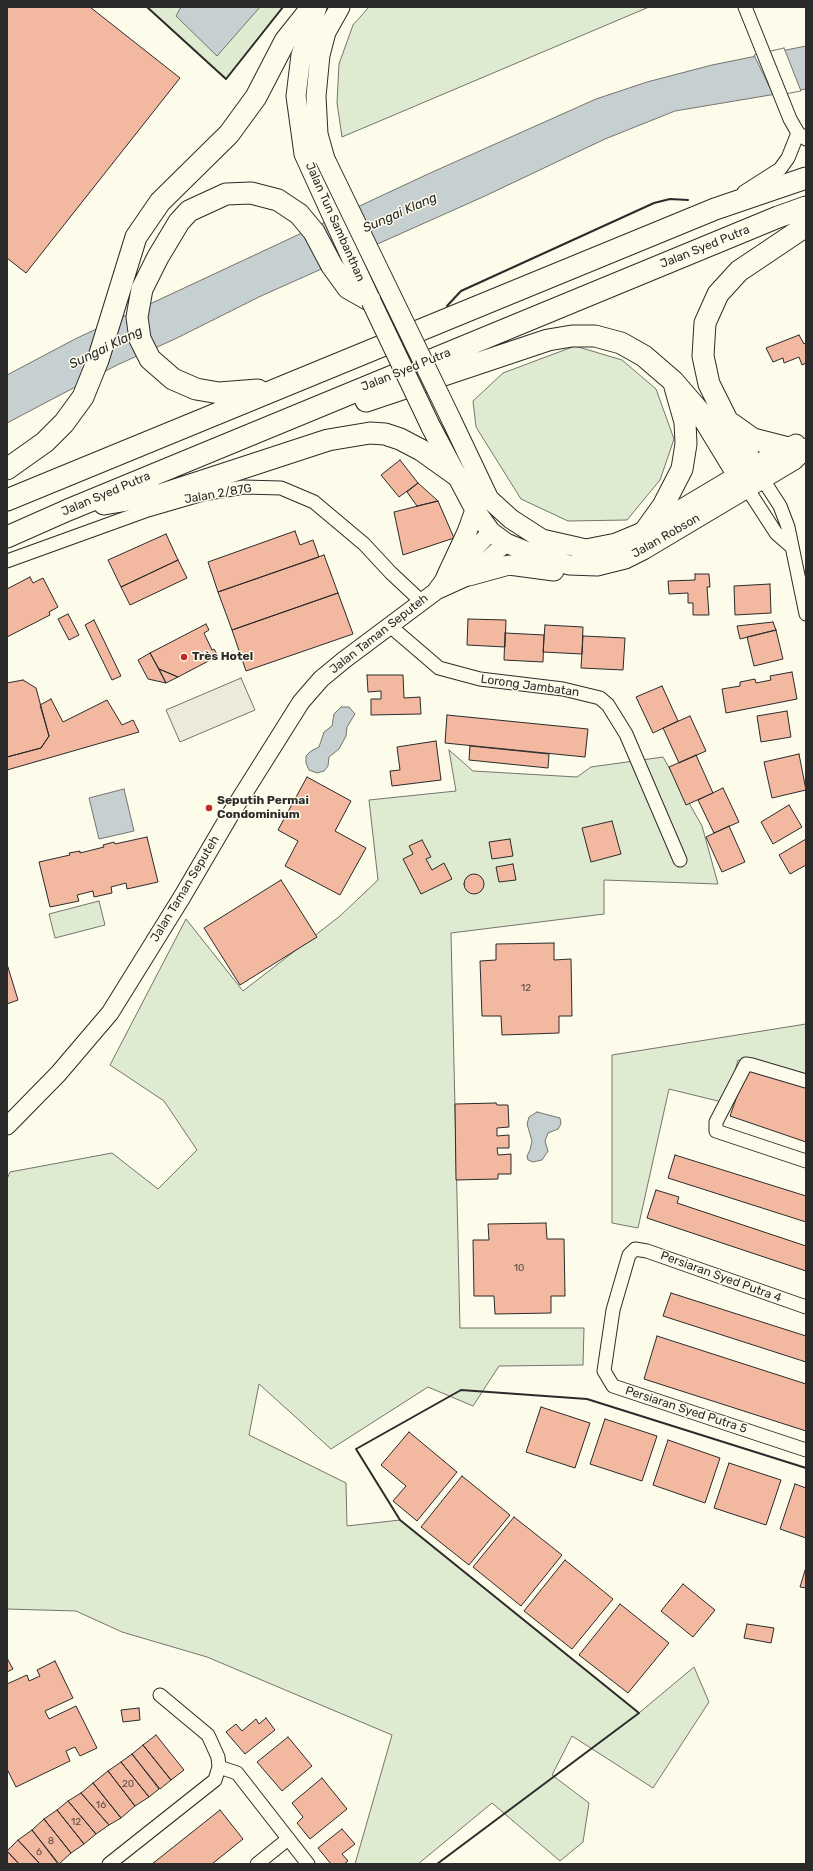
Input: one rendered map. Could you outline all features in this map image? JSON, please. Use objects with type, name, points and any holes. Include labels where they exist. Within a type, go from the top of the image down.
[{"type":"main road","points":[[7,469],[45,442],[64,423],[83,398],[98,360],[136,237],[160,202],[230,134],[256,97],[285,41],[312,7]]},
{"type":"main road","name":"Jalan Tun Sambanthan","points":[[317,7],[300,55],[296,96],[304,154],[316,160],[451,419]]},
{"type":"main road","name":"Jalan Tun Sambanthan","points":[[340,7],[326,32],[319,62],[316,96],[318,134],[316,160],[371,301],[431,427]]},
{"type":"main road","points":[[7,500],[715,209],[806,178]]},
{"type":"main road","points":[[278,389],[219,393],[196,389],[173,379],[150,359],[140,339],[137,317],[142,289],[158,257],[179,222],[189,211],[226,194],[252,193],[278,200],[299,214],[314,232],[339,277],[348,288],[371,301]]},
{"type":"main road","name":"Jalan Syed Putra","points":[[7,537],[193,458],[763,223],[806,207]]},
{"type":"main road","points":[[750,477],[728,422],[709,384],[703,356],[705,323],[718,294],[739,271],[806,226]]},
{"type":"main road","points":[[193,458],[548,340],[572,336],[595,336],[621,343],[644,356],[673,381],[699,410],[750,477]]},
{"type":"main road","points":[[645,531],[663,506],[682,469],[686,444],[685,422],[673,381]]},
{"type":"main road","name":"Jalan Robson","points":[[451,419],[482,504],[511,519],[542,539],[586,549],[616,543],[645,531],[750,477]]},
{"type":"main road","points":[[728,422],[753,439],[800,445]]},
{"type":"main road","name":"Jalan Robson","points":[[431,427],[456,475],[482,504],[501,534],[549,560],[569,564],[597,566],[625,559],[643,550],[800,445]]},
{"type":"main road","points":[[68,510],[163,494],[328,440],[370,433],[385,434],[400,439],[421,450],[456,475]]},
{"type":"main road","points":[[446,577],[482,504]]},
{"type":"main road","points":[[501,534],[542,539]]},
{"type":"main road","points":[[469,576],[509,565],[576,571],[597,566]]},
{"type":"street","points":[[715,209],[780,169],[802,136],[790,119],[745,7]]},
{"type":"street","points":[[750,477],[776,533],[792,547]]},
{"type":"street","points":[[750,477],[780,506],[788,527],[806,614]]},
{"type":"street","name":"Jalan 2/87G","points":[[7,561],[148,510],[203,494],[244,487],[281,488],[314,502],[364,544],[390,573],[428,597]]},
{"type":"street","name":"Jalan Taman Seputeh","points":[[7,1126],[58,1074],[110,1013],[182,897],[230,815],[301,702],[321,679],[428,597],[469,576],[501,534]]},
{"type":"street","name":"Jalan Taman Seputeh","points":[[428,597],[446,577],[501,534]]},
{"type":"street","name":"Lorong Jambatan","points":[[390,626],[439,668],[480,679],[563,689],[600,698],[608,705],[626,734],[680,860]]},
{"type":"street","points":[[806,1081],[746,1064],[716,1122],[716,1131],[806,1161]]},
{"type":"street","name":"Persiaran Syed Putra 4","points":[[635,1249],[647,1251],[806,1307]]},
{"type":"street","name":"Persiaran Syed Putra 5","points":[[635,1249],[629,1255],[613,1310],[604,1371],[613,1386],[806,1450]]},
{"type":"street","points":[[109,1864],[206,1789],[215,1780],[219,1767],[218,1757],[208,1735],[160,1695]]},
{"type":"street","points":[[219,1767],[237,1773],[308,1864]]},
{"type":"street","points":[[257,1864],[288,1839]]},
{"type":"green space","points":[[147,7],[283,7],[226,79]]},
{"type":"green space","points":[[369,7],[649,7],[342,137],[337,103],[339,64],[353,25]]},
{"type":"green space","points":[[575,346],[622,360],[656,389],[674,439],[660,480],[627,520],[568,521],[521,499],[476,427],[473,401],[503,373]]},
{"type":"green space","points":[[449,750],[473,771],[577,777],[591,767],[663,757],[702,826],[718,884],[604,880],[604,914],[451,933],[460,1328],[584,1328],[583,1365],[499,1366],[473,1406],[428,1387],[331,1449],[259,1384],[249,1435],[346,1483],[347,1526],[400,1520],[639,1713],[694,1667],[709,1702],[653,1788],[572,1736],[552,1775],[589,1803],[583,1842],[560,1861],[492,1803],[418,1864],[355,1864],[392,1735],[207,1657],[122,1632],[76,1611],[7,1609],[7,1179],[10,1172],[112,1153],[158,1189],[197,1150],[164,1101],[110,1065],[186,919],[243,991],[340,916],[378,880],[369,800],[456,791]]},
{"type":"green space","points":[[99,901],[105,925],[55,938],[49,914]]},
{"type":"green space","points":[[806,1024],[806,1078],[738,1060],[726,1103],[669,1089],[638,1228],[612,1223],[612,1055]]},
{"type":"shaded area","points":[[241,678],[255,710],[180,742],[166,710]]},
{"type":"water","points":[[181,7],[260,7],[217,56],[176,16]]},
{"type":"water","name":"Sungai Klang","points":[[806,46],[806,89],[675,111],[605,139],[485,196],[261,296],[175,339],[117,365],[7,423],[7,375],[75,339],[428,174],[596,99],[647,82],[712,65]]},
{"type":"water","points":[[341,707],[349,707],[355,714],[347,727],[346,736],[339,749],[329,757],[328,766],[324,771],[317,773],[309,770],[306,763],[306,756],[311,751],[319,747],[324,732],[332,726],[334,714]]},
{"type":"water","points":[[124,789],[134,831],[99,839],[89,798]]},
{"type":"water","points":[[537,1112],[560,1118],[561,1124],[558,1129],[548,1133],[545,1141],[548,1151],[542,1160],[533,1162],[528,1160],[527,1156],[532,1141],[527,1124],[529,1117]]},
{"type":"pier","points":[[784,48],[801,91],[774,96],[754,55]]},
{"type":"building","points":[[7,7],[90,7],[180,78],[26,273],[7,258]]},
{"type":"building","points":[[799,335],[804,344],[806,342],[806,363],[802,365],[799,357],[784,363],[783,358],[773,362],[766,348]]},
{"type":"building","points":[[400,460],[418,483],[399,497],[381,475]]},
{"type":"building","points":[[418,483],[438,501],[417,506],[407,492]]},
{"type":"building","points":[[438,501],[454,538],[403,555],[394,512]]},
{"type":"building","points":[[295,531],[300,545],[313,540],[319,557],[218,592],[208,562]]},
{"type":"building","points":[[166,534],[178,560],[121,587],[108,560]]},
{"type":"building","points":[[324,555],[338,593],[232,630],[218,592]]},
{"type":"building","points":[[178,560],[187,578],[130,605],[121,587]]},
{"type":"building","points":[[695,574],[709,574],[710,587],[707,587],[709,615],[693,615],[693,603],[688,603],[688,593],[669,594],[668,581],[695,580]]},
{"type":"building","points":[[30,577],[33,583],[43,578],[58,607],[49,612],[50,615],[7,637],[7,589]]},
{"type":"building","points":[[770,584],[771,613],[735,615],[734,586]]},
{"type":"building","points":[[338,593],[353,634],[246,671],[232,630]]},
{"type":"building","points":[[68,614],[79,635],[69,640],[58,619]]},
{"type":"building","points":[[468,619],[506,620],[505,647],[467,645]]},
{"type":"building","points":[[94,620],[121,676],[112,680],[85,625]]},
{"type":"building","points":[[773,622],[776,630],[740,639],[737,626]]},
{"type":"building","points":[[206,624],[209,630],[204,633],[212,650],[214,649],[218,656],[178,677],[159,669],[150,653]]},
{"type":"building","points":[[545,625],[583,627],[582,654],[543,652]]},
{"type":"building","points":[[776,630],[783,659],[754,666],[747,637]]},
{"type":"building","points":[[505,633],[544,635],[543,662],[504,660]]},
{"type":"building","points":[[583,636],[625,638],[623,670],[581,668]]},
{"type":"building","points":[[150,653],[166,683],[148,679],[138,660]]},
{"type":"building","points":[[159,669],[178,677],[166,683]]},
{"type":"building","points":[[792,672],[797,699],[726,713],[722,689],[740,686],[740,682],[755,679],[756,683],[771,680],[770,676]]},
{"type":"building","points":[[367,675],[403,675],[404,698],[420,697],[421,714],[371,715],[371,699],[381,699],[381,691],[368,692]]},
{"type":"building","points":[[23,680],[36,688],[49,736],[41,748],[7,757],[7,683]]},
{"type":"building","points":[[662,686],[678,721],[653,733],[636,697]]},
{"type":"building","points":[[51,699],[63,722],[107,700],[122,725],[133,720],[139,732],[7,770],[7,757],[41,748],[49,736],[40,705]]},
{"type":"building","points":[[787,711],[791,737],[761,742],[757,716]]},
{"type":"building","points":[[447,715],[588,729],[585,757],[445,743]]},
{"type":"building","points":[[690,716],[706,751],[679,763],[663,728]]},
{"type":"building","points":[[436,741],[441,780],[392,786],[390,771],[400,770],[397,747]]},
{"type":"building","points":[[470,746],[549,754],[548,768],[469,760]]},
{"type":"building","points":[[799,754],[806,790],[772,798],[764,762]]},
{"type":"building","points":[[696,755],[713,793],[686,805],[669,767]]},
{"type":"building","points":[[307,777],[351,801],[335,831],[366,848],[340,895],[285,866],[298,841],[278,830]]},
{"type":"building","points":[[723,788],[739,822],[714,833],[698,800]]},
{"type":"building","points":[[789,805],[802,827],[773,844],[761,822]]},
{"type":"building","points":[[612,821],[621,854],[591,862],[582,828]]},
{"type":"building","points":[[729,826],[745,862],[722,872],[706,837]]},
{"type":"building","points":[[147,837],[158,882],[127,889],[126,883],[111,887],[112,893],[94,897],[93,891],[77,895],[79,901],[50,907],[39,862],[70,855],[69,853],[80,851],[80,853],[104,847],[103,845],[114,842],[115,844]]},
{"type":"building","points":[[510,839],[513,856],[492,859],[489,842]]},
{"type":"building","points":[[806,839],[806,865],[790,874],[779,855]]},
{"type":"building","points":[[422,840],[431,857],[426,859],[432,870],[444,863],[452,879],[421,894],[403,859],[413,854],[409,846]]},
{"type":"building","points":[[513,864],[516,880],[499,882],[496,867]]},
{"type":"building","points":[[474,874],[481,877],[484,884],[481,891],[474,894],[467,891],[464,884],[467,877]]},
{"type":"building","points":[[281,880],[317,937],[240,985],[204,928]]},
{"type":"building","points":[[554,943],[554,960],[571,959],[572,1016],[559,1016],[559,1033],[502,1035],[501,1016],[482,1016],[480,961],[496,960],[496,944]]},
{"type":"building","points":[[7,964],[18,1000],[7,1004]]},
{"type":"building","points":[[748,1065],[806,1084],[806,1142],[730,1116]]},
{"type":"building","points":[[496,1103],[497,1105],[508,1105],[509,1127],[497,1128],[497,1136],[509,1135],[509,1148],[497,1148],[498,1155],[511,1154],[511,1174],[498,1174],[498,1179],[456,1180],[455,1104]]},
{"type":"building","points":[[675,1155],[806,1196],[806,1222],[668,1178]]},
{"type":"building","points":[[656,1190],[679,1197],[677,1203],[806,1246],[806,1271],[647,1218]]},
{"type":"building","points":[[546,1223],[547,1239],[564,1239],[565,1296],[551,1296],[551,1313],[495,1314],[494,1296],[474,1296],[473,1240],[489,1240],[488,1224]]},
{"type":"building","points":[[671,1293],[806,1336],[806,1362],[663,1316]]},
{"type":"building","points":[[657,1336],[806,1384],[806,1431],[644,1379]]},
{"type":"building","points":[[541,1407],[590,1423],[575,1468],[526,1452]]},
{"type":"building","points":[[605,1419],[657,1436],[642,1481],[590,1464]]},
{"type":"building","points":[[409,1432],[457,1472],[417,1521],[393,1501],[406,1486],[381,1465]]},
{"type":"building","points":[[668,1440],[720,1458],[705,1503],[653,1485]]},
{"type":"building","points":[[729,1463],[781,1480],[766,1525],[714,1508]]},
{"type":"building","points":[[462,1476],[510,1515],[469,1565],[421,1527]]},
{"type":"building","points":[[795,1484],[806,1488],[806,1538],[780,1529]]},
{"type":"building","points":[[514,1517],[562,1555],[521,1606],[473,1567]]},
{"type":"building","points":[[565,1560],[613,1599],[572,1649],[524,1611]]},
{"type":"building","points":[[806,1567],[806,1588],[800,1587]]},
{"type":"building","points":[[683,1584],[715,1610],[693,1637],[661,1611]]},
{"type":"building","points":[[620,1604],[669,1643],[628,1693],[579,1655]]},
{"type":"building","points":[[747,1624],[774,1628],[771,1643],[744,1638]]},
{"type":"building","points":[[7,1658],[13,1669],[7,1672]]},
{"type":"building","points":[[55,1661],[73,1698],[45,1711],[49,1719],[76,1706],[97,1748],[80,1756],[75,1747],[66,1751],[70,1761],[16,1787],[7,1769],[7,1684],[27,1675],[29,1681],[40,1676],[37,1670]]},
{"type":"building","points":[[139,1708],[140,1720],[123,1722],[121,1710]]},
{"type":"building","points":[[266,1718],[275,1730],[245,1754],[226,1732],[236,1724],[242,1731],[256,1719],[259,1724]]},
{"type":"building","points":[[156,1735],[184,1770],[171,1780],[143,1745]]},
{"type":"building","points":[[288,1737],[312,1766],[282,1791],[257,1762]]},
{"type":"building","points":[[143,1745],[171,1780],[160,1789],[132,1754]]},
{"type":"building","points":[[132,1754],[159,1789],[149,1797],[121,1762]]},
{"type":"building","points":[[121,1762],[149,1797],[135,1806],[108,1771]]},
{"type":"building","points":[[108,1771],[135,1806],[121,1818],[93,1783]]},
{"type":"building","points":[[322,1778],[347,1809],[310,1839],[297,1823],[303,1817],[292,1803]]},
{"type":"building","points":[[93,1783],[121,1818],[109,1825],[81,1793]]},
{"type":"building","points":[[81,1793],[109,1825],[96,1834],[68,1801]]},
{"type":"building","points":[[68,1801],[96,1834],[84,1844],[57,1810]]},
{"type":"building","points":[[57,1810],[84,1844],[71,1853],[44,1819]]},
{"type":"building","points":[[220,1810],[243,1839],[212,1864],[152,1864]]},
{"type":"building","points":[[44,1819],[71,1853],[59,1864],[32,1830]]},
{"type":"building","points":[[342,1829],[355,1844],[342,1854],[348,1861],[344,1864],[331,1864],[318,1848]]},
{"type":"building","points":[[32,1830],[58,1864],[40,1864],[18,1840]]},
{"type":"building","points":[[18,1840],[40,1864],[19,1864],[7,1851]]},
{"type":"building","points":[[7,1851],[19,1864],[7,1864]]},
{"type":"wall","points":[[147,7],[226,79],[283,7]]},
{"type":"wall","points":[[447,306],[461,291],[654,203],[670,199],[688,200]]},
{"type":"wall","points":[[437,1864],[639,1713],[400,1520],[356,1449],[461,1390],[587,1399],[806,1468]]},
{"type":"place","name":"Très Hotel","points":[[184,657]]},
{"type":"place","name":"Seputih Permai Condominium","points":[[209,808]]}]
